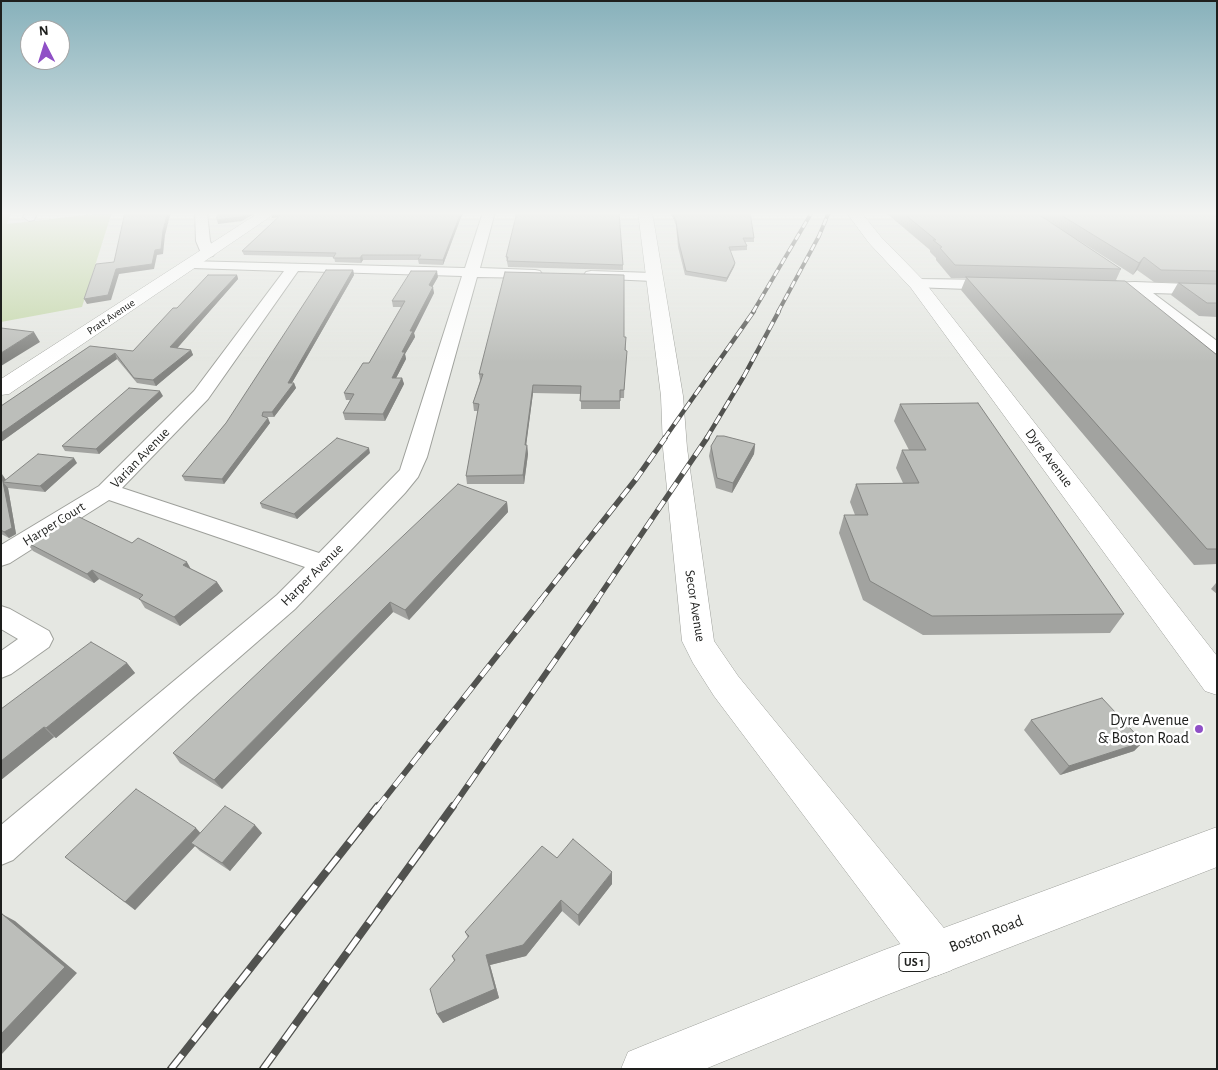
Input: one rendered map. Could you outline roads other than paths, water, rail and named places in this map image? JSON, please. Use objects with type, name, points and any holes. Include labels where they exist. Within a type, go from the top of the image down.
[{"type":"street","name":"Pratt Avenue","points":[[1,389],[195,262]]},
{"type":"street","name":"Harper Avenue","points":[[1,848],[185,687],[286,602],[398,488],[410,472],[416,457],[475,262]]},
{"type":"street","name":"Secor Avenue","points":[[652,262],[672,396],[676,448],[698,641],[704,654],[726,686],[936,954]]},
{"type":"street","name":"Dyre Avenue","points":[[896,262],[918,284],[1217,681]]},
{"type":"street","points":[[192,264],[548,274]]},
{"type":"street","name":"Varian Avenue","points":[[294,268],[201,395],[107,491],[324,564]]},
{"type":"street","points":[[1117,273],[1217,350]]},
{"type":"street","points":[[577,275],[654,277]]},
{"type":"street","points":[[918,284],[1015,286]]},
{"type":"street","points":[[1085,288],[1217,290]]},
{"type":"street","name":"Harper Court","points":[[1,557],[107,491]]},
{"type":"street","points":[[1,616],[39,639],[1,666]]},
{"type":"street","name":"Boston Road","points":[[645,1069],[936,954],[1217,847]]},
{"type":"railway","points":[[753,312],[783,262]]},
{"type":"railway","points":[[778,312],[805,262]]},
{"type":"railway","points":[[664,439],[754,311]]},
{"type":"railway","points":[[706,439],[744,376],[779,311]]},
{"type":"railway","points":[[540,601],[636,479],[665,438]]},
{"type":"railway","points":[[596,601],[707,438]]},
{"type":"railway","points":[[377,808],[541,600]]},
{"type":"railway","points":[[452,808],[597,600]]},
{"type":"railway","points":[[171,1069],[378,806]]},
{"type":"railway","points":[[263,1069],[453,806]]},
{"type":"place","name":"Dyre Avenue & Boston Road","points":[[1199,729]]}]
